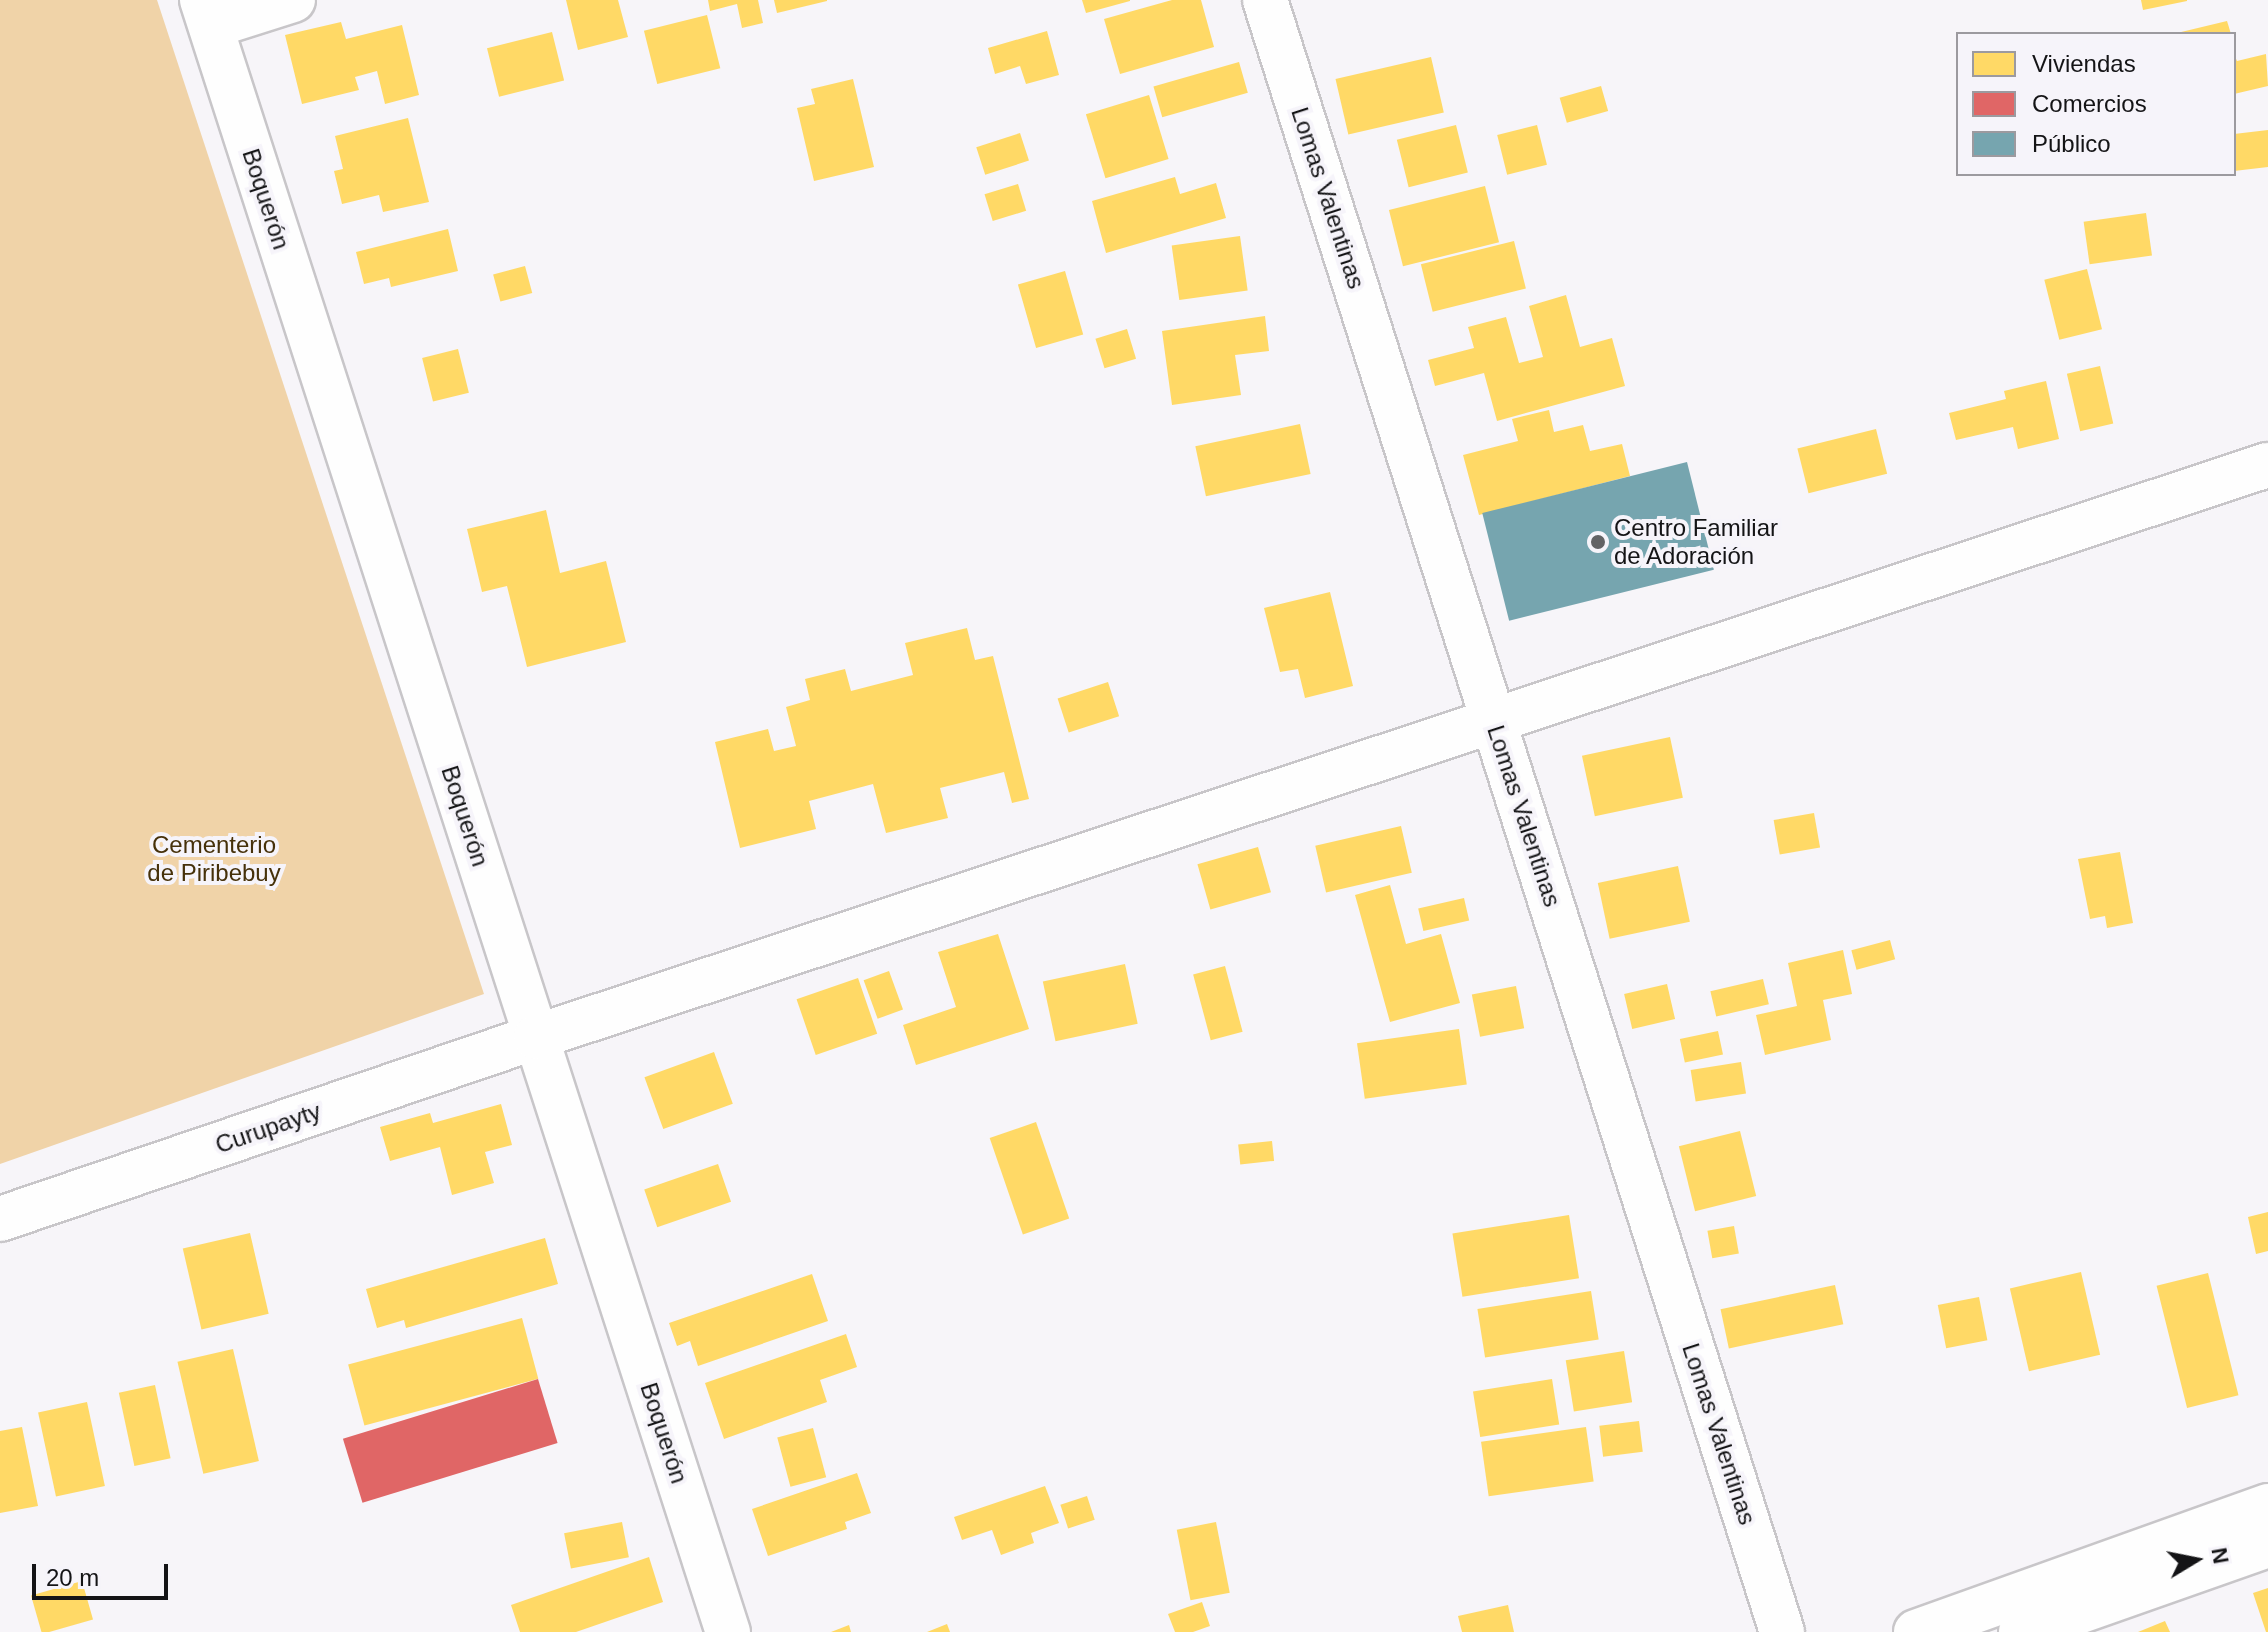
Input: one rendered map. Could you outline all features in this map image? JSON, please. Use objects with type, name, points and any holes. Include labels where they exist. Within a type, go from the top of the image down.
[{"type":"street","points":[[206,13],[293,0]]},
{"type":"street","name":"Lomas Valentinas","points":[[1265,0],[1782,1632]]},
{"type":"street","name":"Boquerón","points":[[206,13],[728,1632]]},
{"type":"street","name":"Curupayty","points":[[0,1219],[536,1037],[2268,465]]},
{"type":"street","points":[[1916,1632],[2268,1506]]},
{"type":"street","points":[[2021,1632],[2268,1545]]},
{"type":"green space","name":"Cementerio de Piribebuy","points":[[0,0],[157,0],[484,994],[0,1164]]},
{"type":"building: Viviendas","points":[[566,0],[618,0],[628,37],[578,50]]},
{"type":"building: Viviendas","points":[[708,0],[758,0],[763,23],[742,28],[737,4],[710,11]]},
{"type":"building: Viviendas","points":[[774,0],[827,0],[827,1],[777,13]]},
{"type":"building: Viviendas","points":[[1082,0],[1130,0],[1130,1],[1086,13]]},
{"type":"building: Viviendas","points":[[1172,0],[1201,0],[1214,47],[1120,74],[1104,19]]},
{"type":"building: Viviendas","points":[[2141,0],[2187,0],[2187,1],[2143,10]]},
{"type":"building: Viviendas","points":[[707,15],[720,68],[657,84],[644,31]]},
{"type":"building: Viviendas","points":[[2227,21],[2230,32],[2181,32]]},
{"type":"building: Viviendas","points":[[341,22],[346,39],[402,25],[419,95],[385,104],[377,71],[355,77],[359,90],[302,104],[285,35]]},
{"type":"building: Viviendas","points":[[1047,31],[1059,75],[1026,84],[1020,66],[995,74],[988,48]]},
{"type":"building: Viviendas","points":[[552,32],[564,81],[499,97],[487,48]]},
{"type":"building: Viviendas","points":[[2266,54],[2268,86],[2236,94],[2236,59],[2237,61]]},
{"type":"building: Viviendas","points":[[1431,57],[1444,113],[1348,135],[1336,79]]},
{"type":"building: Viviendas","points":[[1239,62],[1248,93],[1162,117],[1153,87]]},
{"type":"building: Viviendas","points":[[853,79],[874,167],[814,181],[797,108],[815,104],[811,89]]},
{"type":"building: Viviendas","points":[[1601,86],[1608,111],[1567,123],[1560,98]]},
{"type":"building: Viviendas","points":[[1149,95],[1169,159],[1105,178],[1086,114]]},
{"type":"building: Viviendas","points":[[408,118],[429,202],[383,212],[379,195],[342,204],[334,171],[343,169],[335,136]]},
{"type":"building: Viviendas","points":[[1456,125],[1468,173],[1409,187],[1397,140]]},
{"type":"building: Viviendas","points":[[1537,125],[1547,165],[1507,175],[1497,135]]},
{"type":"building: Viviendas","points":[[2268,130],[2268,167],[2236,171],[2236,134]]},
{"type":"building: Viviendas","points":[[1020,133],[1029,161],[985,175],[976,147]]},
{"type":"building: Viviendas","points":[[1175,177],[1180,194],[1216,183],[1226,218],[1106,253],[1092,201]]},
{"type":"building: Viviendas","points":[[1018,184],[1026,211],[993,221],[985,194]]},
{"type":"building: Viviendas","points":[[1485,186],[1499,242],[1403,266],[1389,210]]},
{"type":"building: Viviendas","points":[[2146,213],[2152,256],[2090,264],[2084,222]]},
{"type":"building: Viviendas","points":[[448,229],[458,271],[391,287],[389,278],[364,284],[356,252]]},
{"type":"building: Viviendas","points":[[1240,236],[1248,290],[1179,300],[1172,246]]},
{"type":"building: Viviendas","points":[[1514,241],[1526,289],[1433,312],[1421,264]]},
{"type":"building: Viviendas","points":[[525,266],[532,293],[500,302],[493,275]]},
{"type":"building: Viviendas","points":[[2087,269],[2102,329],[2059,340],[2044,280]]},
{"type":"building: Viviendas","points":[[1065,271],[1083,334],[1036,348],[1018,285]]},
{"type":"building: Viviendas","points":[[1566,295],[1580,347],[1612,338],[1625,386],[1497,421],[1484,373],[1435,386],[1428,360],[1474,348],[1468,327],[1506,317],[1519,363],[1543,357],[1529,306]]},
{"type":"building: Viviendas","points":[[1265,316],[1269,351],[1235,355],[1241,395],[1172,405],[1162,331]]},
{"type":"building: Viviendas","points":[[1127,329],[1136,359],[1105,368],[1095,339]]},
{"type":"building: Viviendas","points":[[458,349],[469,393],[433,402],[422,358]]},
{"type":"building: Viviendas","points":[[2100,366],[2113,423],[2080,431],[2067,374]]},
{"type":"building: Viviendas","points":[[2046,381],[2059,439],[2018,449],[2013,427],[1956,440],[1949,413],[2006,399],[2004,391]]},
{"type":"building: Viviendas","points":[[1549,410],[1554,432],[1583,425],[1590,451],[1622,444],[1630,476],[1479,515],[1463,455],[1518,441],[1512,419]]},
{"type":"building: Viviendas","points":[[1300,424],[1311,474],[1206,496],[1195,446]]},
{"type":"building: Viviendas","points":[[1876,429],[1887,474],[1809,493],[1797,449]]},
{"type":"building: Viviendas","points":[[546,510],[560,573],[606,561],[626,642],[527,667],[507,586],[482,592],[467,529]]},
{"type":"building: Viviendas","points":[[1330,592],[1353,686],[1305,698],[1298,669],[1280,672],[1264,608]]},
{"type":"building: Viviendas","points":[[967,628],[975,660],[993,656],[1029,799],[1012,803],[1004,772],[940,788],[948,818],[886,833],[873,784],[809,801],[816,829],[740,848],[715,742],[768,729],[774,751],[796,746],[786,707],[810,700],[805,679],[845,669],[851,691],[913,675],[905,643]]},
{"type":"building: Viviendas","points":[[1108,682],[1119,716],[1069,733],[1058,698]]},
{"type":"building: Viviendas","points":[[1670,737],[1683,798],[1595,816],[1582,756]]},
{"type":"building: Viviendas","points":[[1814,813],[1820,847],[1780,855],[1774,820]]},
{"type":"building: Viviendas","points":[[1401,826],[1412,873],[1326,893],[1315,846]]},
{"type":"building: Viviendas","points":[[1258,847],[1271,892],[1210,910],[1197,864]]},
{"type":"building: Viviendas","points":[[2120,852],[2133,923],[2107,928],[2105,916],[2090,919],[2078,859]]},
{"type":"building: Viviendas","points":[[1678,866],[1690,922],[1610,939],[1598,883]]},
{"type":"building: Viviendas","points":[[1390,885],[1406,944],[1441,934],[1460,1003],[1390,1022],[1355,895]]},
{"type":"building: Viviendas","points":[[1464,898],[1469,920],[1423,931],[1418,909]]},
{"type":"building: Viviendas","points":[[998,934],[1029,1029],[916,1065],[903,1025],[956,1007],[938,952]]},
{"type":"building: Viviendas","points":[[1890,940],[1895,959],[1857,970],[1851,950]]},
{"type":"building: Viviendas","points":[[1843,950],[1852,994],[1823,1000],[1831,1040],[1765,1055],[1756,1015],[1797,1006],[1788,963]]},
{"type":"building: Viviendas","points":[[1125,964],[1138,1024],[1056,1041],[1043,981]]},
{"type":"building: Viviendas","points":[[1225,966],[1243,1032],[1211,1040],[1193,975]]},
{"type":"building: Viviendas","points":[[889,971],[903,1010],[878,1019],[864,980]]},
{"type":"building: Viviendas","points":[[858,978],[877,1034],[816,1055],[797,999]]},
{"type":"building: Viviendas","points":[[1763,979],[1769,1004],[1716,1016],[1710,991]]},
{"type":"building: Viviendas","points":[[1667,984],[1675,1019],[1632,1029],[1624,994]]},
{"type":"building: Viviendas","points":[[1516,986],[1524,1028],[1480,1037],[1472,995]]},
{"type":"building: Viviendas","points":[[1459,1029],[1467,1084],[1365,1099],[1357,1043]]},
{"type":"building: Viviendas","points":[[1718,1031],[1723,1054],[1685,1063],[1680,1039]]},
{"type":"building: Viviendas","points":[[714,1052],[733,1104],[663,1129],[644,1077]]},
{"type":"building: Viviendas","points":[[1741,1062],[1746,1094],[1696,1102],[1691,1070]]},
{"type":"building: Viviendas","points":[[501,1104],[512,1145],[485,1152],[494,1183],[452,1195],[440,1147],[390,1161],[380,1127],[430,1113],[433,1123]]},
{"type":"building: Viviendas","points":[[1036,1122],[1069,1218],[1023,1234],[990,1138]]},
{"type":"building: Viviendas","points":[[1740,1131],[1756,1196],[1695,1211],[1679,1146]]},
{"type":"building: Viviendas","points":[[1272,1141],[1274,1161],[1240,1164],[1238,1145]]},
{"type":"building: Viviendas","points":[[718,1164],[731,1202],[657,1227],[644,1189]]},
{"type":"building: Viviendas","points":[[2268,1212],[2268,1251],[2256,1254],[2248,1217]]},
{"type":"building: Viviendas","points":[[1569,1215],[1579,1278],[1462,1297],[1452,1233]]},
{"type":"building: Viviendas","points":[[1734,1226],[1739,1254],[1712,1258],[1707,1231]]},
{"type":"building: Viviendas","points":[[250,1233],[269,1314],[201,1329],[183,1249]]},
{"type":"building: Viviendas","points":[[545,1238],[558,1284],[406,1328],[404,1320],[377,1328],[366,1289]]},
{"type":"building: Viviendas","points":[[2081,1272],[2100,1355],[2029,1371],[2010,1288]]},
{"type":"building: Viviendas","points":[[2208,1273],[2238,1395],[2187,1408],[2157,1286]]},
{"type":"building: Viviendas","points":[[812,1274],[828,1321],[698,1366],[690,1341],[677,1346],[669,1323]]},
{"type":"building: Viviendas","points":[[1835,1285],[1843,1324],[1729,1348],[1721,1309]]},
{"type":"building: Viviendas","points":[[1591,1291],[1599,1339],[1485,1357],[1477,1309]]},
{"type":"building: Viviendas","points":[[1979,1297],[1987,1340],[1946,1348],[1938,1305]]},
{"type":"building: Viviendas","points":[[522,1318],[538,1379],[364,1425],[348,1365]]},
{"type":"building: Viviendas","points":[[846,1334],[857,1367],[820,1380],[827,1402],[724,1439],[705,1383]]},
{"type":"building: Viviendas","points":[[233,1349],[259,1461],[203,1474],[177,1362]]},
{"type":"building: Viviendas","points":[[1624,1351],[1632,1402],[1574,1412],[1566,1360]]},
{"type":"building: Viviendas","points":[[1552,1379],[1559,1424],[1480,1437],[1473,1392]]},
{"type":"building: Viviendas","points":[[155,1385],[171,1458],[134,1466],[119,1393]]},
{"type":"building: Viviendas","points":[[87,1402],[105,1486],[56,1497],[38,1412]]},
{"type":"building: Viviendas","points":[[1639,1421],[1643,1452],[1603,1457],[1599,1426]]},
{"type":"building: Viviendas","points":[[22,1427],[38,1506],[0,1513],[0,1431]]},
{"type":"building: Viviendas","points":[[1586,1427],[1594,1481],[1489,1496],[1481,1442]]},
{"type":"building: Viviendas","points":[[813,1428],[826,1477],[790,1487],[777,1438]]},
{"type":"building: Viviendas","points":[[857,1473],[871,1513],[845,1522],[847,1529],[768,1556],[752,1509]]},
{"type":"building: Viviendas","points":[[1045,1486],[1059,1523],[1031,1533],[1034,1543],[1001,1555],[992,1530],[962,1540],[954,1517]]},
{"type":"building: Viviendas","points":[[1087,1496],[1095,1520],[1068,1528],[1060,1505]]},
{"type":"building: Viviendas","points":[[622,1522],[629,1557],[571,1569],[564,1533]]},
{"type":"building: Viviendas","points":[[1216,1522],[1230,1593],[1190,1600],[1177,1530]]},
{"type":"building: Viviendas","points":[[649,1557],[663,1602],[576,1632],[520,1632],[511,1605]]},
{"type":"building: Viviendas","points":[[82,1581],[93,1619],[41,1632],[31,1596]]},
{"type":"building: Viviendas","points":[[2268,1588],[2268,1632],[2266,1632],[2253,1593]]},
{"type":"building: Viviendas","points":[[1202,1602],[1210,1626],[1193,1632],[1175,1632],[1168,1614]]},
{"type":"building: Viviendas","points":[[1508,1605],[1514,1632],[1462,1632],[1458,1616]]},
{"type":"building: Viviendas","points":[[2165,1621],[2170,1632],[2138,1632]]},
{"type":"building: Viviendas","points":[[947,1624],[950,1632],[927,1632]]},
{"type":"building: Viviendas","points":[[849,1625],[851,1632],[831,1632]]},
{"type":"building: Comercios","points":[[538,1379],[558,1443],[363,1503],[343,1439]]},
{"type":"building: Público","name":"Centro Familiar de Adoración","points":[[1687,462],[1714,570],[1509,621],[1482,513]]},
{"type":"place","name":"Centro Familiar de Adoración","points":[[1598,542]]}]
